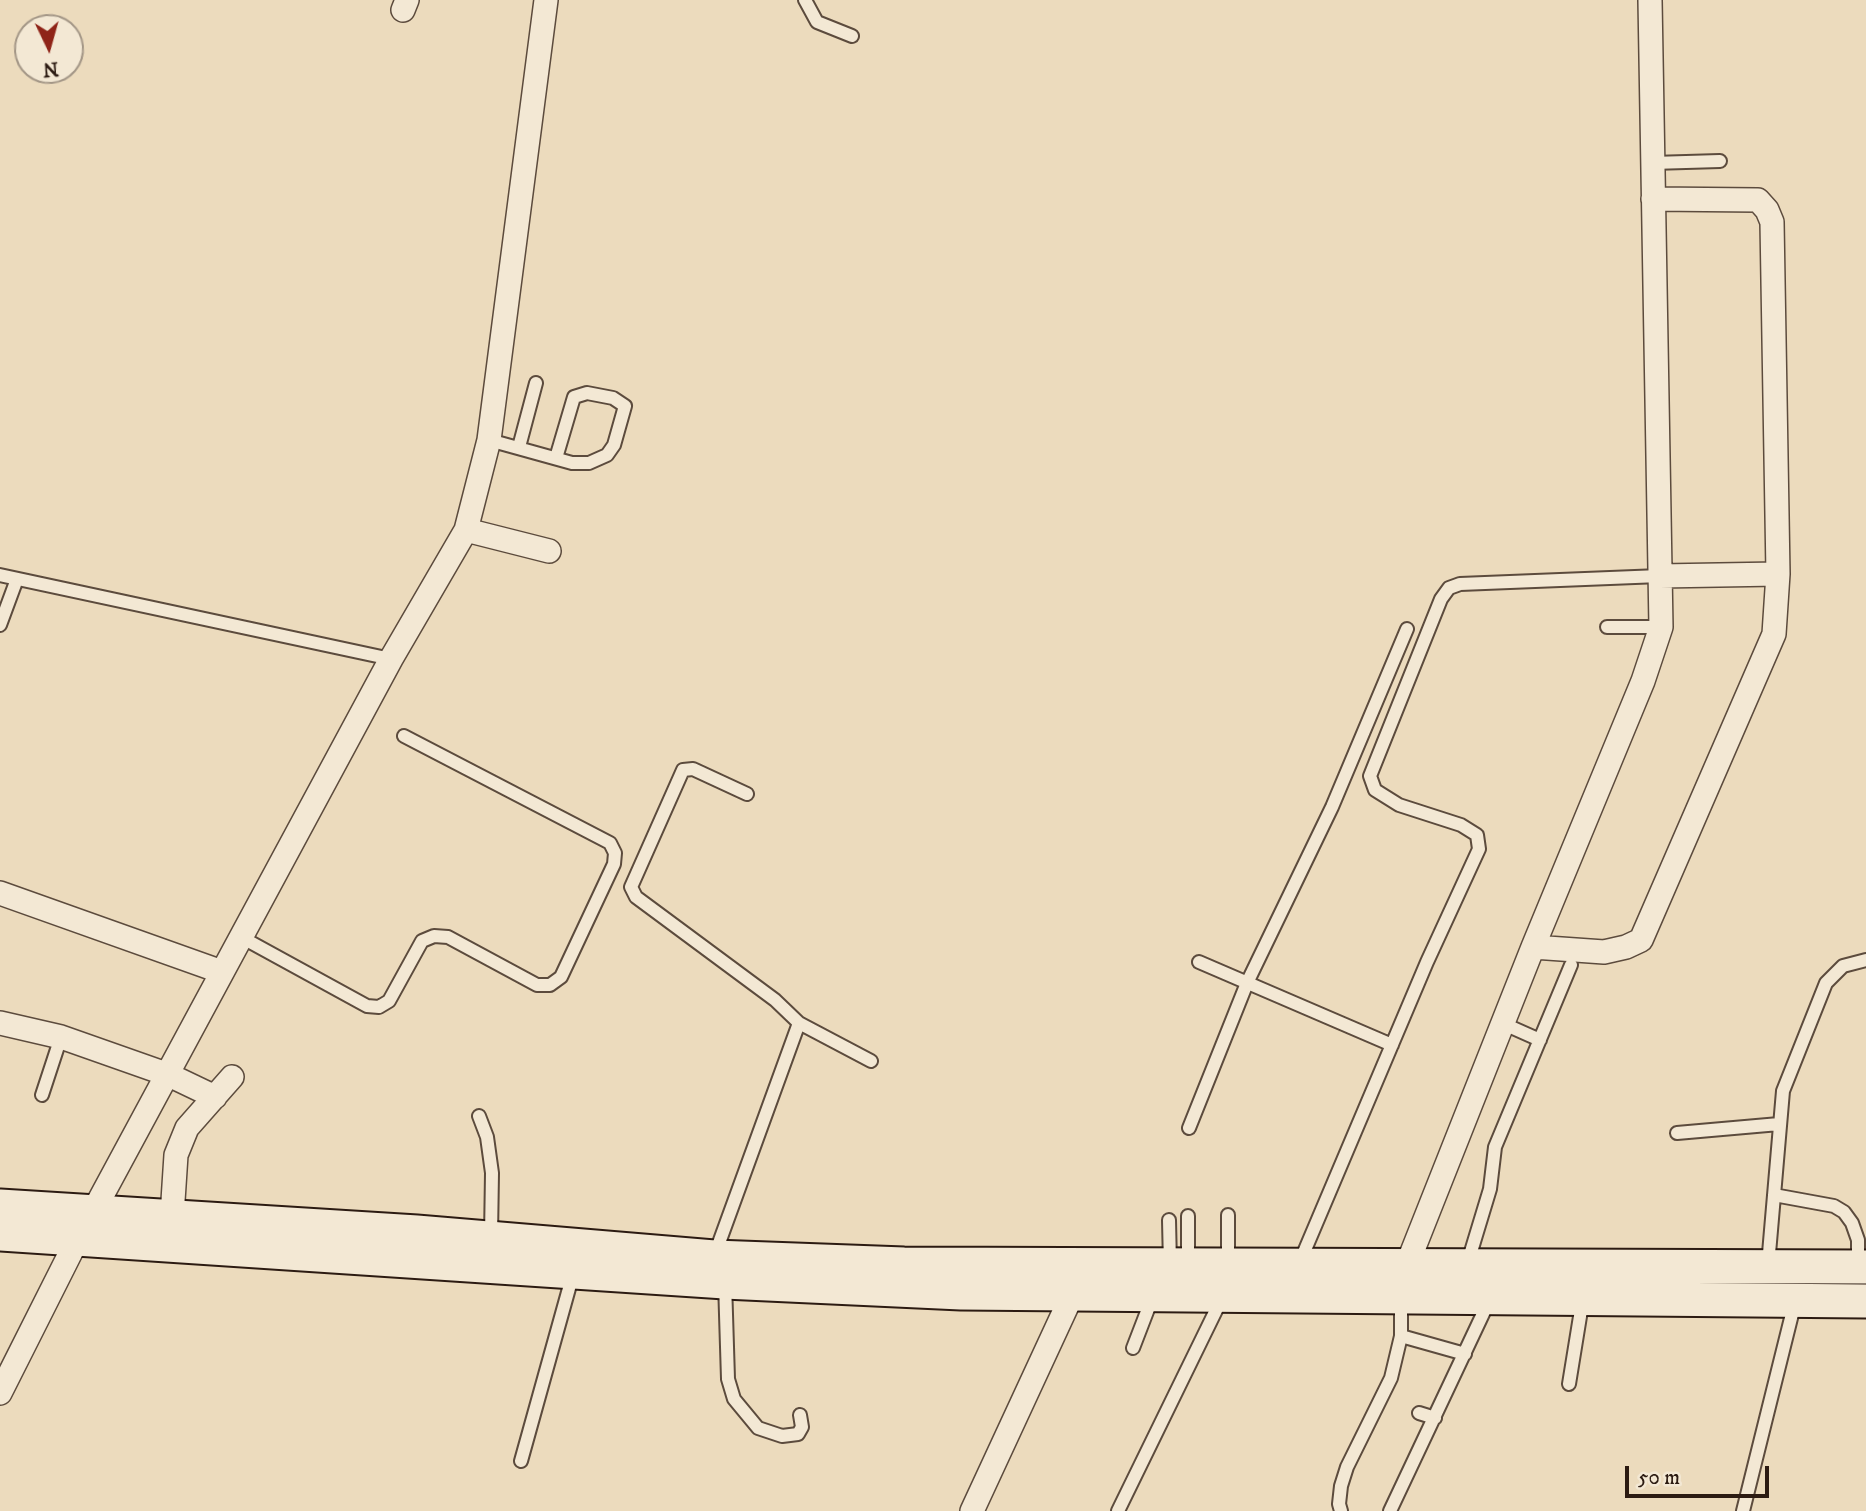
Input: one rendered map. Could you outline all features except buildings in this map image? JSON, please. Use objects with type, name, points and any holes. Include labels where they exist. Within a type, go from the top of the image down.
[{"type":"main road","points":[[0,1206],[85,1226],[574,1270],[1228,1264],[1862,1267]]},
{"type":"main road","points":[[0,1234],[172,1216],[491,1238],[719,1269],[961,1293],[1866,1301]]},
{"type":"street","points":[[0,1393],[85,1226],[169,1075],[391,659],[466,530],[489,440],[546,0]]},
{"type":"street","points":[[1407,1265],[1533,947],[1643,681],[1661,627],[1650,0]]},
{"type":"street","points":[[1533,947],[1604,951],[1626,947],[1641,940],[1774,634],[1778,574],[1772,222],[1758,200],[1653,199]]},
{"type":"street","points":[[466,530],[549,551]]},
{"type":"street","points":[[1660,576],[1778,574]]},
{"type":"street","points":[[0,893],[222,972]]},
{"type":"street","points":[[0,1023],[61,1038],[169,1075],[215,1097]]},
{"type":"street","points":[[172,1216],[176,1155],[187,1128],[232,1077]]},
{"type":"street","points":[[972,1511],[1072,1295]]},
{"type":"lane","points":[[805,0],[817,22],[852,36]]},
{"type":"lane","points":[[1652,163],[1720,161]]},
{"type":"lane","points":[[519,447],[536,383]]},
{"type":"lane","points":[[489,440],[556,458],[589,463],[607,454],[614,445],[625,406],[613,398],[587,393],[574,397],[556,458]]},
{"type":"lane","points":[[0,575],[391,659]]},
{"type":"lane","points":[[1299,1265],[1479,849],[1477,835],[1461,825],[1399,805],[1375,790],[1370,776],[1441,599],[1449,588],[1460,584],[1660,576]]},
{"type":"lane","points":[[0,625],[3,610],[17,579]]},
{"type":"lane","points":[[1607,626],[1661,627]]},
{"type":"lane","points":[[1189,1128],[1247,983],[1332,807],[1407,629]]},
{"type":"lane","points":[[241,937],[367,1006],[379,1007],[389,1001],[422,941],[434,936],[448,937],[537,985],[550,985],[561,977],[614,864],[615,853],[610,844],[404,736]]},
{"type":"lane","points":[[747,794],[693,768],[683,770],[631,887],[636,897],[775,1000],[799,1023],[871,1061]]},
{"type":"lane","points":[[1768,1268],[1783,1091],[1826,983],[1843,966],[1866,960]]},
{"type":"lane","points":[[1199,962],[1392,1045]]},
{"type":"lane","points":[[1467,1265],[1490,1189],[1495,1147],[1571,965]]},
{"type":"lane","points":[[799,1023],[719,1269],[728,1379],[734,1399],[758,1428],[782,1436],[798,1434],[802,1427],[800,1415]]},
{"type":"lane","points":[[1504,1024],[1540,1040]]},
{"type":"lane","points":[[42,1095],[61,1038]]},
{"type":"lane","points":[[479,1116],[487,1137],[492,1173],[491,1238]]},
{"type":"lane","points":[[1678,1133],[1779,1124]]},
{"type":"lane","points":[[1774,1195],[1834,1206],[1844,1212],[1858,1240],[1862,1267]]},
{"type":"lane","points":[[1228,1215],[1228,1264]]},
{"type":"lane","points":[[1179,1265],[1188,1216]]},
{"type":"lane","points":[[1169,1220],[1179,1265]]},
{"type":"lane","points":[[521,1461],[574,1270]]},
{"type":"lane","points":[[1133,1348],[1153,1296]]},
{"type":"lane","points":[[1118,1511],[1223,1296]]},
{"type":"lane","points":[[1390,1511],[1491,1297]]},
{"type":"lane","points":[[1569,1384],[1583,1297]]},
{"type":"lane","points":[[1341,1511],[1341,1486],[1387,1402],[1401,1336],[1401,1298]]},
{"type":"lane","points":[[1743,1511],[1795,1301]]},
{"type":"lane","points":[[1401,1336],[1465,1354]]},
{"type":"lane","points":[[1419,1413],[1435,1418]]}]
